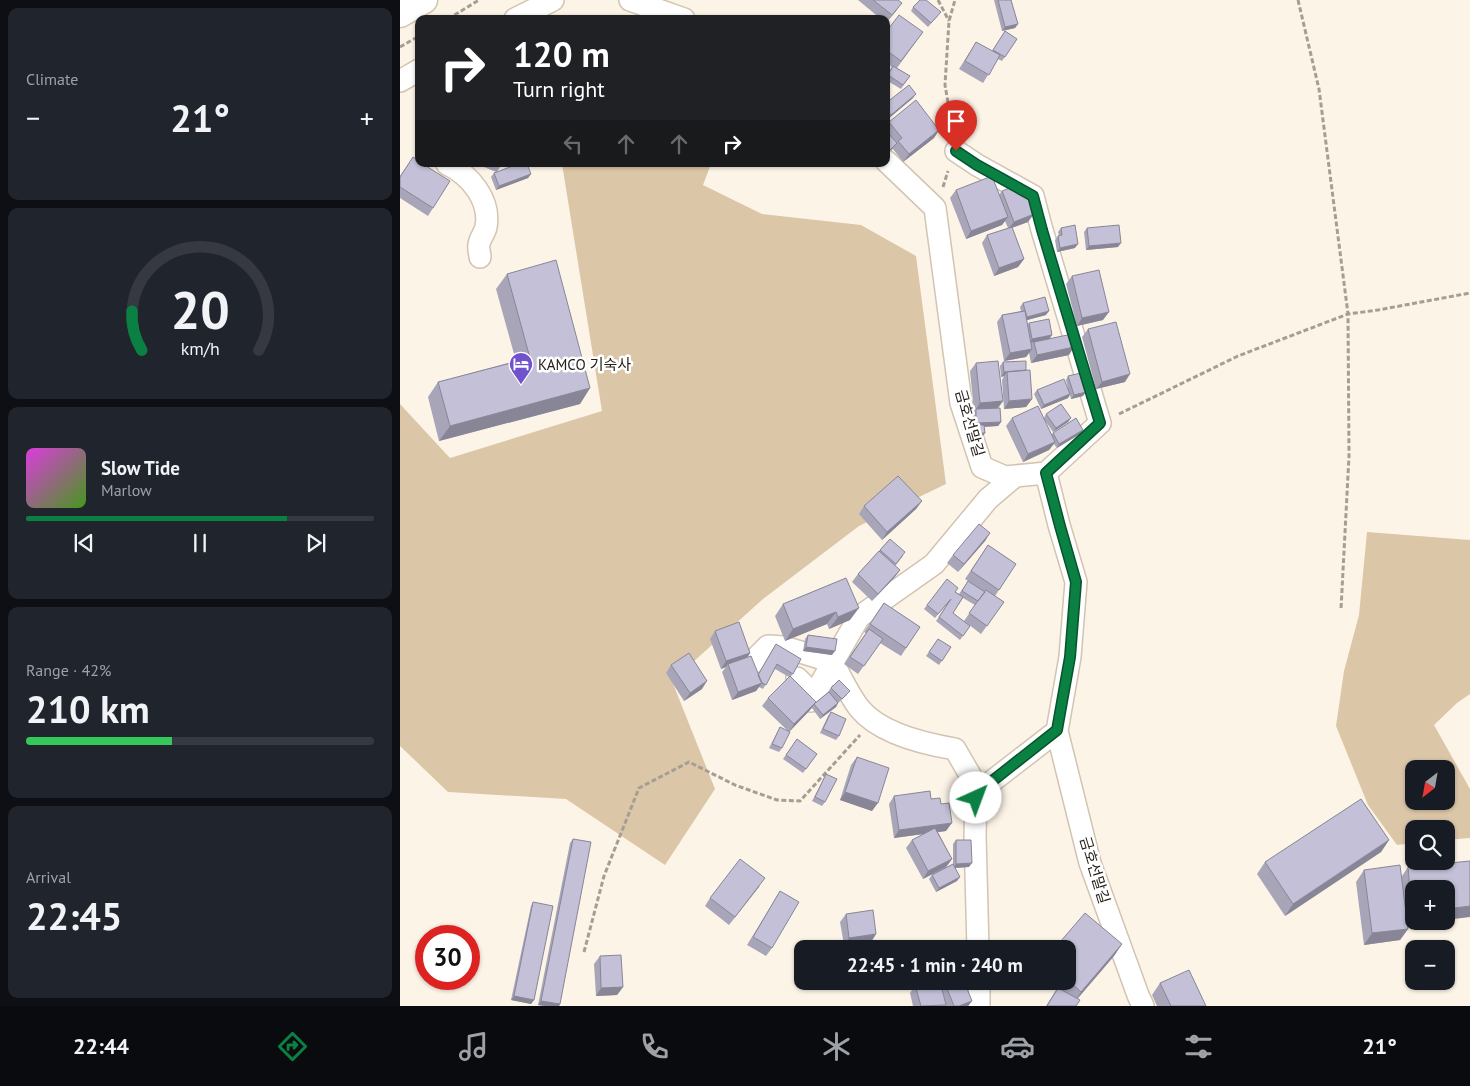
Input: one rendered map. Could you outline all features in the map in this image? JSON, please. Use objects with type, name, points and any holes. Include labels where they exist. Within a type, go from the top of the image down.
[{"type":"main road","points":[[400,14],[424,0]]},
{"type":"street","points":[[523,15],[553,0]]},
{"type":"street","points":[[630,0],[673,15]]},
{"type":"street","points":[[400,81],[415,72]]},
{"type":"street","points":[[956,151],[1033,196],[1100,423],[1046,473]]},
{"type":"street","points":[[890,165],[935,208]]},
{"type":"street","points":[[454,167],[480,193],[486,208],[486,227],[479,244],[480,257]]},
{"type":"street","name":"금호선말길","points":[[935,208],[961,403],[982,467],[1005,477],[1046,473],[1076,582],[1070,657],[1057,730],[1090,863],[1143,1006]]},
{"type":"street","points":[[797,678],[813,698],[859,617],[934,564],[988,499],[1014,477]]},
{"type":"street","points":[[753,663],[768,646],[784,648],[833,662],[862,710],[883,727],[924,744],[955,749],[970,775],[976,798],[978,940]]},
{"type":"street","points":[[976,798],[991,782],[1057,730]]},
{"type":"street","points":[[979,990],[979,1006]]},
{"type":"path","points":[[455,15],[479,0]]},
{"type":"path","points":[[938,0],[949,21]]},
{"type":"path","points":[[935,208],[956,151],[945,85],[949,21],[955,0]]},
{"type":"path","points":[[1298,0],[1319,89],[1348,314],[1349,456],[1340,609]]},
{"type":"path","points":[[400,47],[415,38]]},
{"type":"path","points":[[1100,423],[1238,356],[1348,314],[1470,293]]},
{"type":"path","points":[[584,952],[604,876],[639,788],[689,762],[743,788],[777,800],[800,801],[874,720]]},
{"type":"shaded area","points":[[562,167],[710,167],[703,185],[762,214],[861,225],[916,256],[946,484],[859,526],[763,599],[672,681],[715,789],[665,865],[566,799],[448,792],[400,746],[400,404],[450,458],[602,411]]},
{"type":"shaded area","points":[[1367,532],[1470,540],[1470,694],[1457,703],[1434,725],[1454,760],[1405,760],[1405,810],[1455,810],[1455,762],[1470,789],[1470,838],[1455,839],[1455,820],[1405,820],[1405,844],[1397,845],[1368,805],[1336,726],[1344,671],[1359,615]]},
{"type":"building","points":[[873,0],[898,0],[902,3],[892,15]]},
{"type":"building","points":[[920,0],[926,0],[941,12],[931,23],[913,7]]},
{"type":"building","points":[[998,0],[1011,0],[1018,24],[1005,27]]},
{"type":"building","points":[[899,15],[923,32],[901,61],[890,53],[890,27]]},
{"type":"building","points":[[1005,31],[1017,39],[1005,57],[993,50]]},
{"type":"building","points":[[976,42],[1000,55],[989,75],[965,61]]},
{"type":"building","points":[[893,66],[910,76],[903,85],[890,76]]},
{"type":"building","points":[[909,85],[916,94],[891,115],[890,100]]},
{"type":"building","points":[[916,100],[939,130],[909,154],[898,141],[902,138],[890,121]]},
{"type":"building","points":[[890,135],[897,143],[890,150]]},
{"type":"building","points":[[413,157],[415,158],[415,167],[428,167],[450,181],[433,208],[400,187],[400,177]]},
{"type":"building","points":[[510,167],[528,167],[531,174],[499,186],[494,173]]},
{"type":"building","points":[[992,176],[1008,217],[971,231],[956,190]]},
{"type":"building","points":[[1022,183],[1034,214],[1014,222],[1002,191]]},
{"type":"building","points":[[1075,225],[1078,244],[1060,248],[1058,236],[1062,235],[1061,228]]},
{"type":"building","points":[[1119,225],[1121,243],[1089,246],[1087,228]]},
{"type":"building","points":[[1012,227],[1024,259],[999,268],[987,235]]},
{"type":"building","points":[[556,260],[590,388],[450,426],[438,382],[530,358],[507,274]]},
{"type":"building","points":[[1099,270],[1109,312],[1082,318],[1072,276]]},
{"type":"building","points":[[1045,297],[1049,311],[1027,317],[1023,303]]},
{"type":"building","points":[[1025,311],[1032,349],[1010,353],[1002,315]]},
{"type":"building","points":[[1049,319],[1052,335],[1032,339],[1029,323]]},
{"type":"building","points":[[1116,322],[1130,374],[1102,382],[1088,329]]},
{"type":"building","points":[[1072,334],[1074,347],[1037,355],[1034,342]]},
{"type":"building","points":[[998,361],[1003,401],[980,403],[976,363]]},
{"type":"building","points":[[1026,361],[1026,370],[1004,372],[1003,362]]},
{"type":"building","points":[[1030,370],[1032,399],[1009,401],[1007,372]]},
{"type":"building","points":[[1081,373],[1086,392],[1074,395],[1068,376]]},
{"type":"building","points":[[1064,379],[1070,394],[1044,405],[1037,390]]},
{"type":"building","points":[[1061,404],[1071,418],[1056,428],[1046,414]]},
{"type":"building","points":[[1038,406],[1055,442],[1028,454],[1012,418]]},
{"type":"building","points":[[1000,408],[1001,422],[976,423],[976,409]]},
{"type":"building","points":[[1076,418],[1083,430],[1059,444],[1053,433]]},
{"type":"building","points":[[977,425],[984,425],[985,433],[977,433]]},
{"type":"building","points":[[898,476],[922,501],[887,532],[864,506]]},
{"type":"building","points":[[979,524],[990,533],[964,564],[953,555]]},
{"type":"building","points":[[890,539],[905,552],[896,564],[880,550]]},
{"type":"building","points":[[988,545],[1016,564],[999,590],[971,571]]},
{"type":"building","points":[[879,551],[900,570],[878,594],[858,574]]},
{"type":"building","points":[[846,578],[859,608],[838,617],[836,612],[793,629],[783,604]]},
{"type":"building","points":[[947,579],[958,588],[955,592],[963,597],[953,613],[970,626],[963,636],[939,617],[951,599],[938,614],[927,605]]},
{"type":"building","points":[[968,581],[985,592],[978,601],[962,591]]},
{"type":"building","points":[[986,590],[1004,602],[987,626],[969,613]]},
{"type":"building","points":[[884,603],[920,627],[906,648],[870,624]]},
{"type":"building","points":[[739,622],[750,653],[726,661],[715,631]]},
{"type":"building","points":[[869,629],[883,639],[864,666],[850,657]]},
{"type":"building","points":[[808,635],[837,639],[835,651],[806,647]]},
{"type":"building","points":[[938,639],[951,647],[942,661],[929,652]]},
{"type":"building","points":[[776,644],[801,659],[793,674],[777,664],[766,685],[761,682],[758,675]]},
{"type":"building","points":[[689,653],[707,681],[690,693],[671,665]]},
{"type":"building","points":[[751,656],[762,683],[738,692],[728,664]]},
{"type":"building","points":[[790,676],[816,702],[794,724],[768,698]]},
{"type":"building","points":[[839,680],[850,691],[842,699],[831,688]]},
{"type":"building","points":[[829,692],[838,703],[823,715],[814,704]]},
{"type":"building","points":[[831,712],[846,719],[839,736],[823,729]]},
{"type":"building","points":[[780,727],[790,732],[782,748],[772,744]]},
{"type":"building","points":[[797,739],[817,754],[806,769],[786,755]]},
{"type":"building","points":[[857,757],[889,768],[878,803],[845,792]]},
{"type":"building","points":[[826,774],[837,779],[825,802],[815,797]]},
{"type":"building","points":[[930,791],[931,799],[940,798],[941,804],[949,803],[952,823],[899,830],[894,796]]},
{"type":"building","points":[[1361,799],[1389,840],[1293,904],[1265,862]]},
{"type":"building","points":[[935,828],[952,859],[928,871],[912,840]]},
{"type":"building","points":[[573,839],[591,842],[560,1004],[541,1001]]},
{"type":"building","points":[[956,840],[971,840],[972,863],[956,864]]},
{"type":"building","points":[[740,859],[765,878],[735,917],[710,898]]},
{"type":"building","points":[[1470,861],[1470,906],[1455,908],[1455,880],[1409,880],[1408,870],[1455,870],[1455,862]]},
{"type":"building","points":[[953,864],[960,877],[939,888],[932,875]]},
{"type":"building","points":[[1400,865],[1405,905],[1405,929],[1372,933],[1364,870]]},
{"type":"building","points":[[780,891],[799,902],[772,948],[753,937]]},
{"type":"building","points":[[533,902],[553,906],[534,1000],[514,996]]},
{"type":"building","points":[[873,910],[876,934],[849,938],[846,914]]},
{"type":"building","points":[[1085,913],[1122,944],[1081,992],[1076,987],[1076,940],[1062,940]]},
{"type":"building","points":[[621,955],[623,987],[601,988],[600,956]]},
{"type":"building","points":[[1189,970],[1206,1006],[1171,1006],[1160,983]]},
{"type":"building","points":[[916,990],[942,990],[946,1005],[921,1006]]},
{"type":"building","points":[[948,990],[968,990],[972,1001],[954,1006]]},
{"type":"building","points":[[1057,990],[1062,990],[1080,1000],[1076,1006],[1047,1006]]},
{"type":"place","name":"KAMCO 기숙사","points":[[521,385]]},
{"type":"route","points":[[956,151],[1033,196],[1100,423],[1046,473],[1076,582],[1070,657],[1057,730],[991,782],[976,798]]}]
